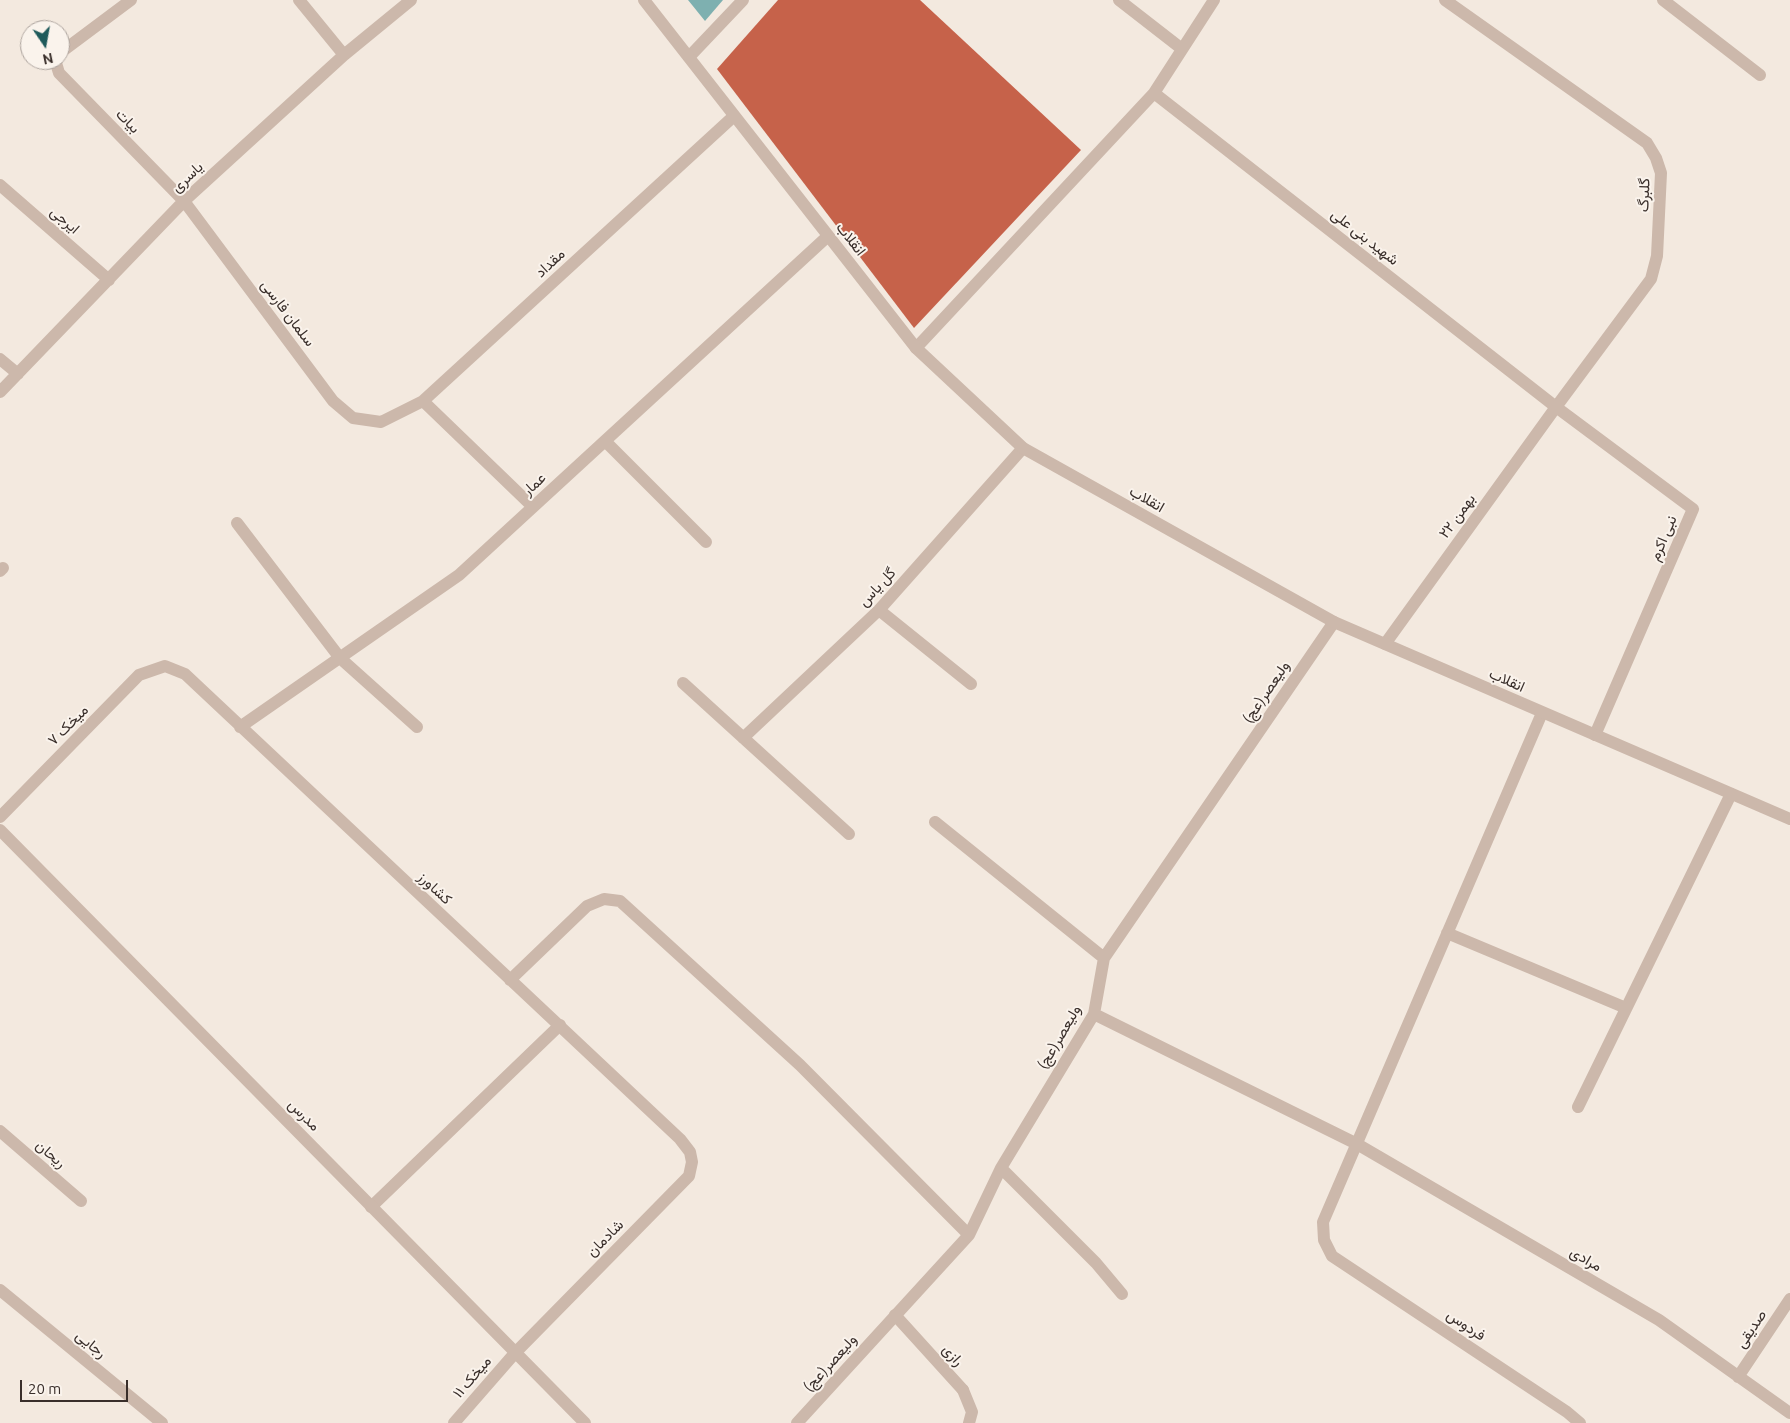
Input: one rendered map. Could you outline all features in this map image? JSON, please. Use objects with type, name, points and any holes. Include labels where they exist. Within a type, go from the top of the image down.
[{"type":"street","points":[[70,46],[131,0]]},
{"type":"street","points":[[300,0],[344,55]]},
{"type":"street","name":"یاسری","points":[[0,392],[184,200],[344,55],[411,0]]},
{"type":"street","name":"انقلاب","points":[[644,0],[916,348],[1023,448],[1334,622],[1790,819]]},
{"type":"street","points":[[689,57],[743,0]]},
{"type":"street","points":[[1119,0],[1182,49]]},
{"type":"street","points":[[916,348],[1154,93],[1214,0]]},
{"type":"street","name":"گلبرگ","points":[[1445,0],[1647,143],[1662,173],[1657,256],[1651,279],[1556,406]]},
{"type":"street","points":[[1663,0],[1760,75]]},
{"type":"street","name":"بیات","points":[[58,70],[184,200]]},
{"type":"street","name":"شهید بنی علی","points":[[1154,93],[1556,406]]},
{"type":"street","name":"مقداد","points":[[381,422],[424,401],[734,116]]},
{"type":"street","name":"ایرجی","points":[[0,185],[109,280]]},
{"type":"street","name":"سلمان فارسی","points":[[184,200],[333,401],[353,418],[381,422]]},
{"type":"street","name":"عمار","points":[[240,727],[459,575],[828,236]]},
{"type":"street","points":[[0,359],[18,374]]},
{"type":"street","points":[[424,401],[533,507]]},
{"type":"street","name":"۲۲ بهمن","points":[[1385,644],[1556,406]]},
{"type":"street","name":"نبی اکرم","points":[[1556,406],[1693,509],[1595,735]]},
{"type":"street","points":[[605,441],[706,542]]},
{"type":"street","name":"گل یاس","points":[[743,738],[879,610],[1023,448]]},
{"type":"street","points":[[237,523],[340,658],[417,727]]},
{"type":"street","points":[[879,610],[971,684]]},
{"type":"street","name":"ولیعصر(عج)","points":[[797,1423],[969,1235],[1001,1168],[1094,1014],[1104,958],[1334,622]]},
{"type":"street","name":"کشاورز","points":[[165,666],[185,674],[680,1138]]},
{"type":"street","name":"میخک ۷","points":[[0,817],[139,676],[165,666]]},
{"type":"street","points":[[683,683],[849,834]]},
{"type":"street","points":[[1357,1144],[1542,713]]},
{"type":"street","points":[[1578,1107],[1731,794]]},
{"type":"street","points":[[936,822],[1104,958]]},
{"type":"street","name":"مدرس","points":[[0,830],[584,1423]]},
{"type":"street","points":[[510,980],[587,906],[604,898],[620,901],[800,1065],[969,1235]]},
{"type":"street","points":[[1447,934],[1626,1008]]},
{"type":"street","name":"مرادی","points":[[1094,1014],[1357,1144],[1659,1320],[1790,1413]]},
{"type":"street","points":[[371,1207],[560,1025]]},
{"type":"street","name":"ریحان","points":[[0,1131],[81,1202]]},
{"type":"street","name":"شادمان","points":[[515,1352],[689,1176],[692,1162],[690,1152],[680,1138]]},
{"type":"street","name":"فردوس","points":[[1357,1144],[1323,1222],[1324,1240],[1332,1256],[1567,1412],[1580,1423]]},
{"type":"street","points":[[1001,1168],[1096,1263],[1122,1294]]},
{"type":"street","name":"رجایی","points":[[0,1290],[162,1423]]},
{"type":"street","name":"صدیقی","points":[[1738,1377],[1790,1299]]},
{"type":"street","name":"رازی","points":[[895,1316],[963,1390],[972,1412],[969,1423]]},
{"type":"street","name":"میخک ۱۱","points":[[454,1423],[515,1352]]},
{"type":"water","points":[[688,0],[723,0],[705,21]]},
{"type":"building","points":[[778,0],[920,0],[1081,150],[914,328],[717,69]]}]
